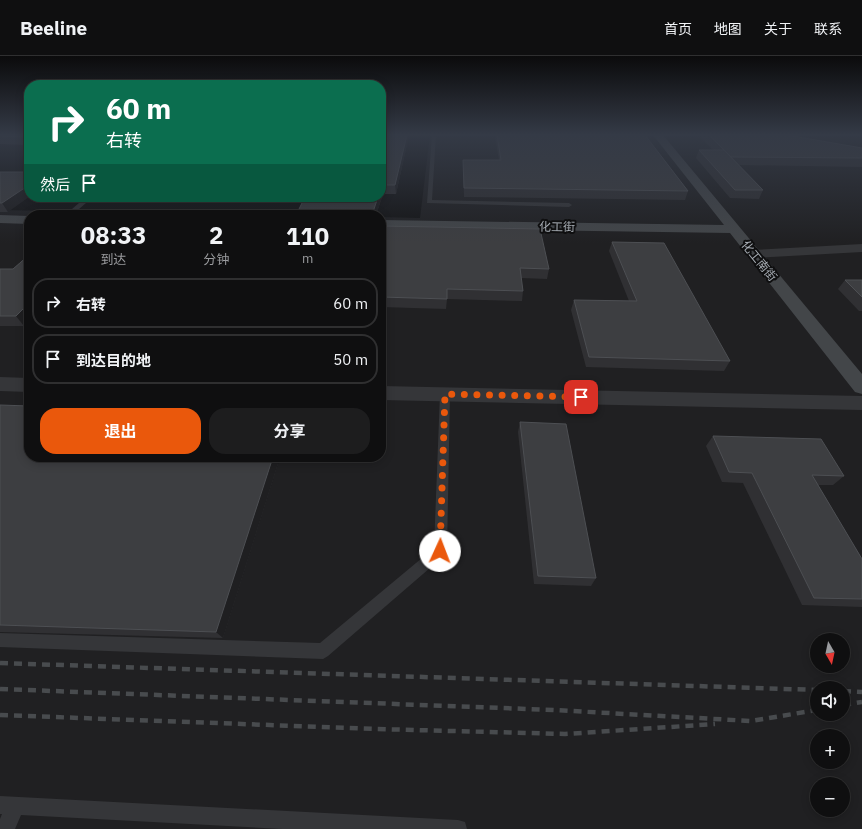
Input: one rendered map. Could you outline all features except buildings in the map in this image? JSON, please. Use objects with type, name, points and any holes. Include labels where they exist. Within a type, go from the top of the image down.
[{"type":"street","name":"化工南街","points":[[687,171],[862,387]]},
{"type":"street","points":[[0,219],[24,220]]},
{"type":"street","name":"化工街","points":[[386,224],[733,229]]},
{"type":"street","points":[[753,254],[862,248]]},
{"type":"street","points":[[0,384],[24,385]]},
{"type":"street","points":[[386,392],[862,403]]},
{"type":"lane","points":[[431,171],[429,202],[569,205]]},
{"type":"lane","points":[[74,210],[84,202]]},
{"type":"lane","points":[[0,640],[323,651],[440,551],[445,394]]},
{"type":"lane","points":[[5,829],[8,806],[458,829]]},
{"type":"shaded area","points":[[426,171],[862,171],[862,829],[0,829],[0,210],[24,210],[24,462],[386,462],[386,217],[420,218]]},
{"type":"railway","points":[[0,663],[810,690]]},
{"type":"railway","points":[[0,689],[554,710],[751,721],[810,711]]},
{"type":"railway","points":[[850,691],[862,692]]},
{"type":"railway","points":[[850,704],[862,702]]},
{"type":"railway","points":[[0,715],[377,729],[565,734],[715,724]]},
{"type":"route","points":[[440,551],[445,394],[581,397]]}]
